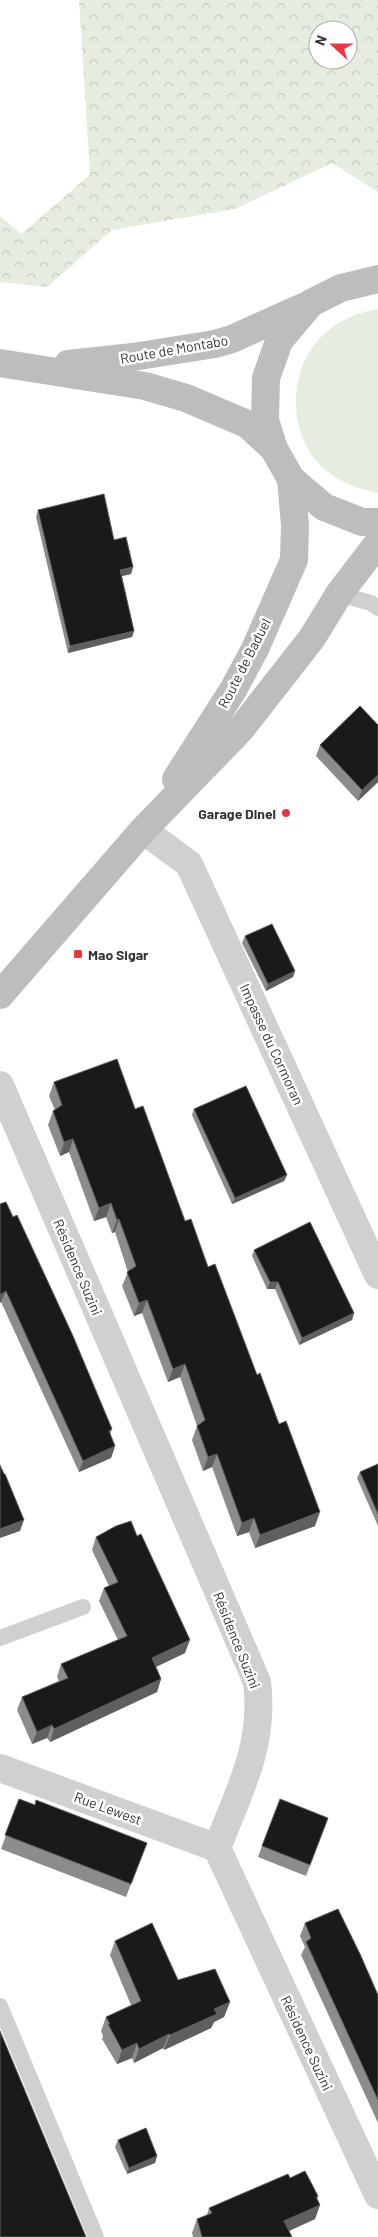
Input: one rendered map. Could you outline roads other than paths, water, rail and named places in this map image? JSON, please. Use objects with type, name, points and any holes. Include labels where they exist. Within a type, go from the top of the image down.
[{"type":"main road","name":"Route de Montabo","points":[[29,368],[133,357],[215,344],[232,339],[341,288],[378,279]]},
{"type":"main road","points":[[311,303],[279,341],[266,378],[265,420],[274,450],[291,479],[324,507],[362,522],[378,522]]},
{"type":"main road","name":"Route de Montabo","points":[[0,364],[145,386],[186,398],[246,424],[274,450]]},
{"type":"main road","name":"Route de Baduel","points":[[143,830],[233,690],[255,649],[289,573],[294,560],[295,525],[291,479]]},
{"type":"main road","name":"Route de Baduel","points":[[0,996],[143,830],[241,729],[312,638],[339,594],[378,543]]},
{"type":"street","name":"Impasse du Cormoran","points":[[143,830],[189,864],[378,1275]]},
{"type":"street","name":"Résidence Suzini","points":[[0,1085],[257,1682],[259,1716],[254,1751],[217,1848],[378,2195]]},
{"type":"street","name":"Rue Lewest","points":[[0,1768],[217,1848]]},
{"type":"lane","points":[[339,594],[371,603],[378,608]]},
{"type":"lane","points":[[0,1638],[83,1607]]},
{"type":"lane","points":[[0,2006],[96,2237]]},
{"type":"place","name":"Garage Dinel","points":[[286,813]]},
{"type":"place","name":"Mao Sigar","points":[[78,954]]}]
